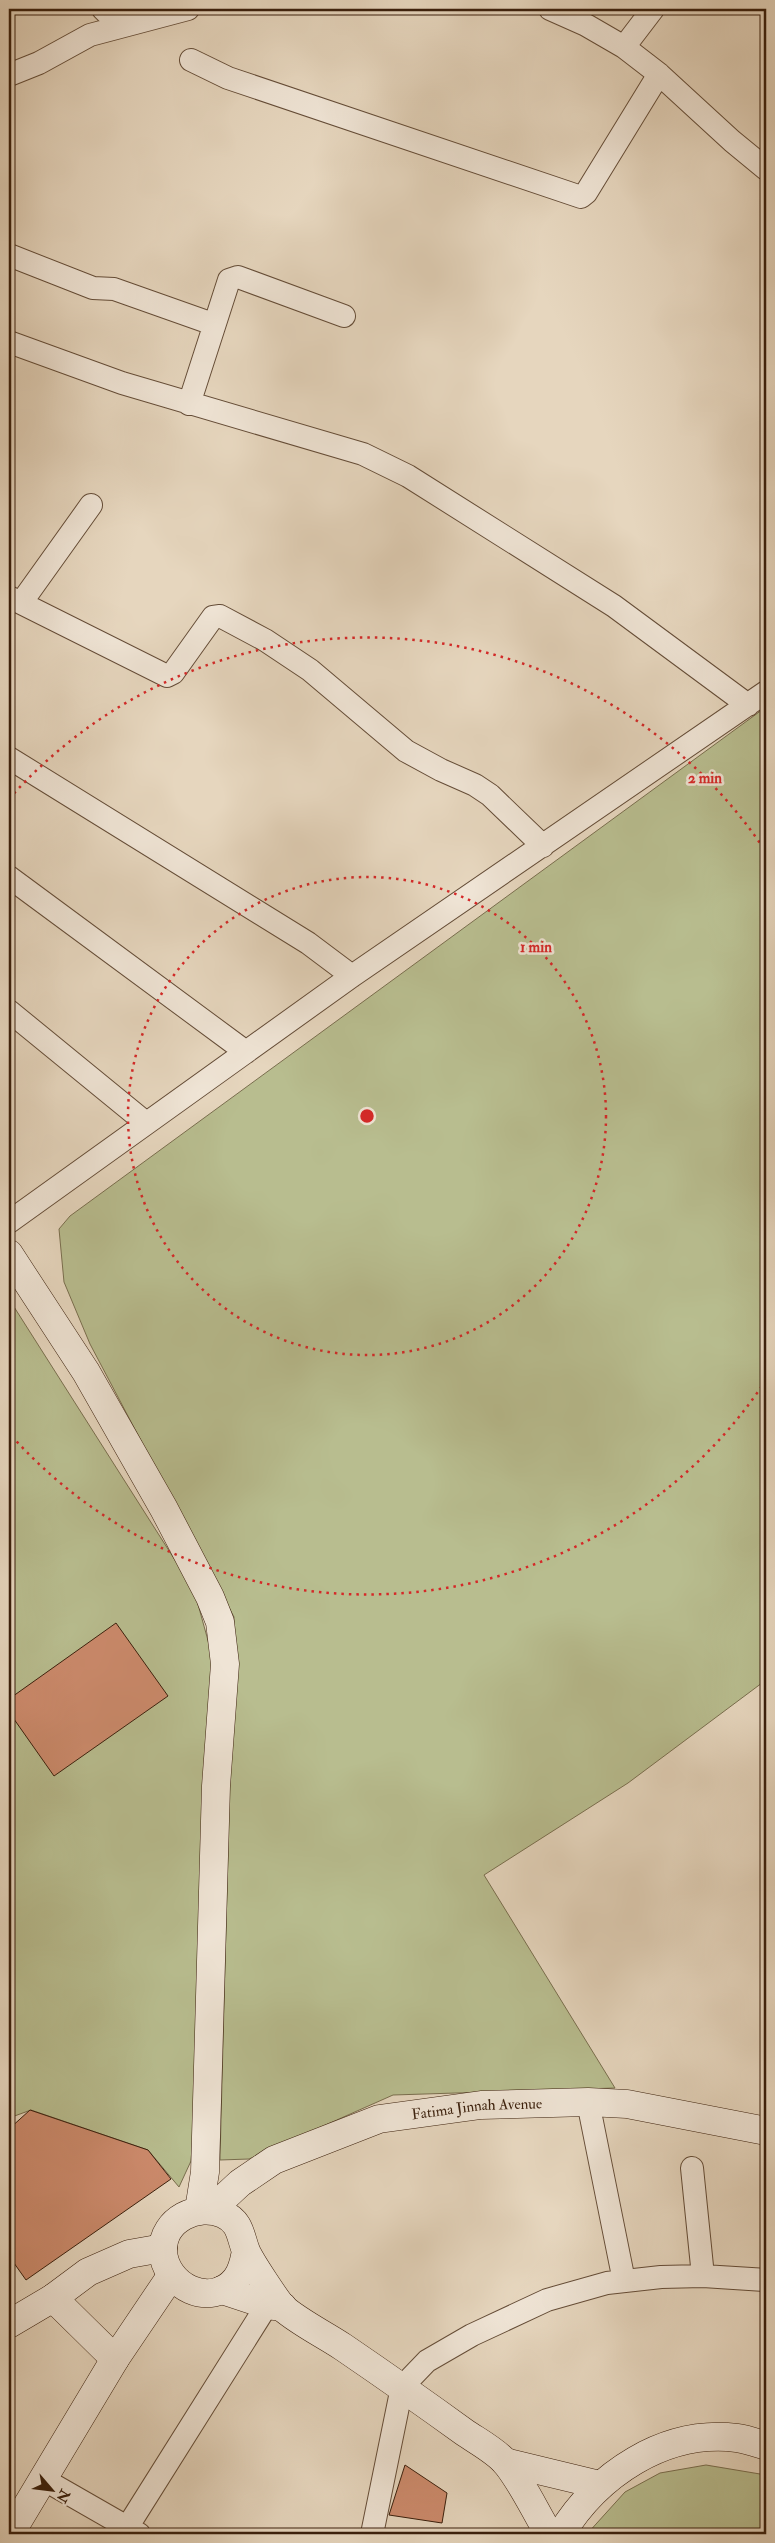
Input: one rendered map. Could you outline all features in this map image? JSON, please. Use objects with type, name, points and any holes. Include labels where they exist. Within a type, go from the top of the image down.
[{"type":"street","points":[[103,9],[120,26]]},
{"type":"street","points":[[9,75],[39,63],[90,35],[188,9]]},
{"type":"street","points":[[550,9],[586,25],[624,47],[659,74],[732,142],[766,169]]},
{"type":"street","points":[[624,47],[653,9]]},
{"type":"street","points":[[191,60],[228,78],[581,197],[586,193],[659,74]]},
{"type":"street","points":[[9,255],[93,288],[114,289],[213,324]]},
{"type":"street","points":[[189,404],[213,324],[229,280],[238,277],[344,316]]},
{"type":"street","points":[[9,342],[122,383],[363,454],[408,476],[614,606],[748,705]]},
{"type":"street","points":[[91,505],[15,600],[167,676],[173,673],[214,617],[220,616],[265,640],[310,670],[406,751],[441,770],[475,784],[490,795],[543,846]]},
{"type":"street","points":[[9,1222],[352,976],[766,692]]},
{"type":"street","points":[[9,758],[308,943],[352,976]]},
{"type":"street","points":[[9,876],[246,1052]]},
{"type":"street","points":[[9,1012],[146,1123]]},
{"type":"street","points":[[9,1254],[86,1372],[196,1570],[220,1622],[225,1664],[216,1786],[205,2210]]},
{"type":"street","points":[[588,2102],[624,2281]]},
{"type":"street","name":"Fatima Jinnah Avenue","points":[[205,2210],[274,2160],[379,2119],[481,2105],[588,2102],[627,2104],[766,2131]]},
{"type":"street","points":[[692,2168],[703,2276]]},
{"type":"street","points":[[246,2251],[243,2266],[235,2279],[222,2290],[209,2293],[194,2292],[181,2286],[171,2276],[165,2263],[163,2248],[166,2235],[174,2223],[186,2214],[205,2210],[225,2215],[236,2224],[243,2236],[246,2251],[275,2306]]},
{"type":"street","points":[[10,2325],[53,2298],[88,2272],[128,2254],[163,2248]]},
{"type":"street","points":[[10,2534],[114,2359],[171,2276]]},
{"type":"street","points":[[372,2534],[402,2386],[427,2361],[472,2335],[547,2300],[607,2283],[661,2277],[703,2276],[766,2280]]},
{"type":"street","points":[[222,2290],[275,2306],[402,2386],[505,2462],[549,2534]]},
{"type":"street","points":[[53,2298],[114,2359]]},
{"type":"street","points":[[43,2479],[130,2532],[275,2306]]},
{"type":"street","points":[[561,2534],[574,2512],[600,2485],[630,2463],[664,2447],[700,2439],[737,2438],[766,2433]]},
{"type":"street","points":[[737,2438],[766,2446]]},
{"type":"street","points":[[505,2462],[600,2485]]},
{"type":"green space","points":[[766,707],[766,1680],[628,1783],[484,1875],[615,2088],[393,2095],[249,2159],[220,2160],[234,1617],[90,1344],[64,1282],[59,1229],[70,1216]]},
{"type":"green space","points":[[9,1299],[194,1590],[212,1655],[201,2028],[191,2161],[179,2187],[148,2150],[31,2110],[9,2118]]},
{"type":"green space","points":[[706,2465],[766,2475],[766,2534],[587,2534],[625,2492],[660,2473]]},
{"type":"building","points":[[116,1623],[168,1696],[54,1776],[9,1712],[9,1699]]},
{"type":"building","points":[[30,2110],[148,2150],[171,2179],[26,2280],[9,2256],[9,2129]]},
{"type":"building","points":[[405,2465],[447,2493],[442,2523],[389,2515]]}]
